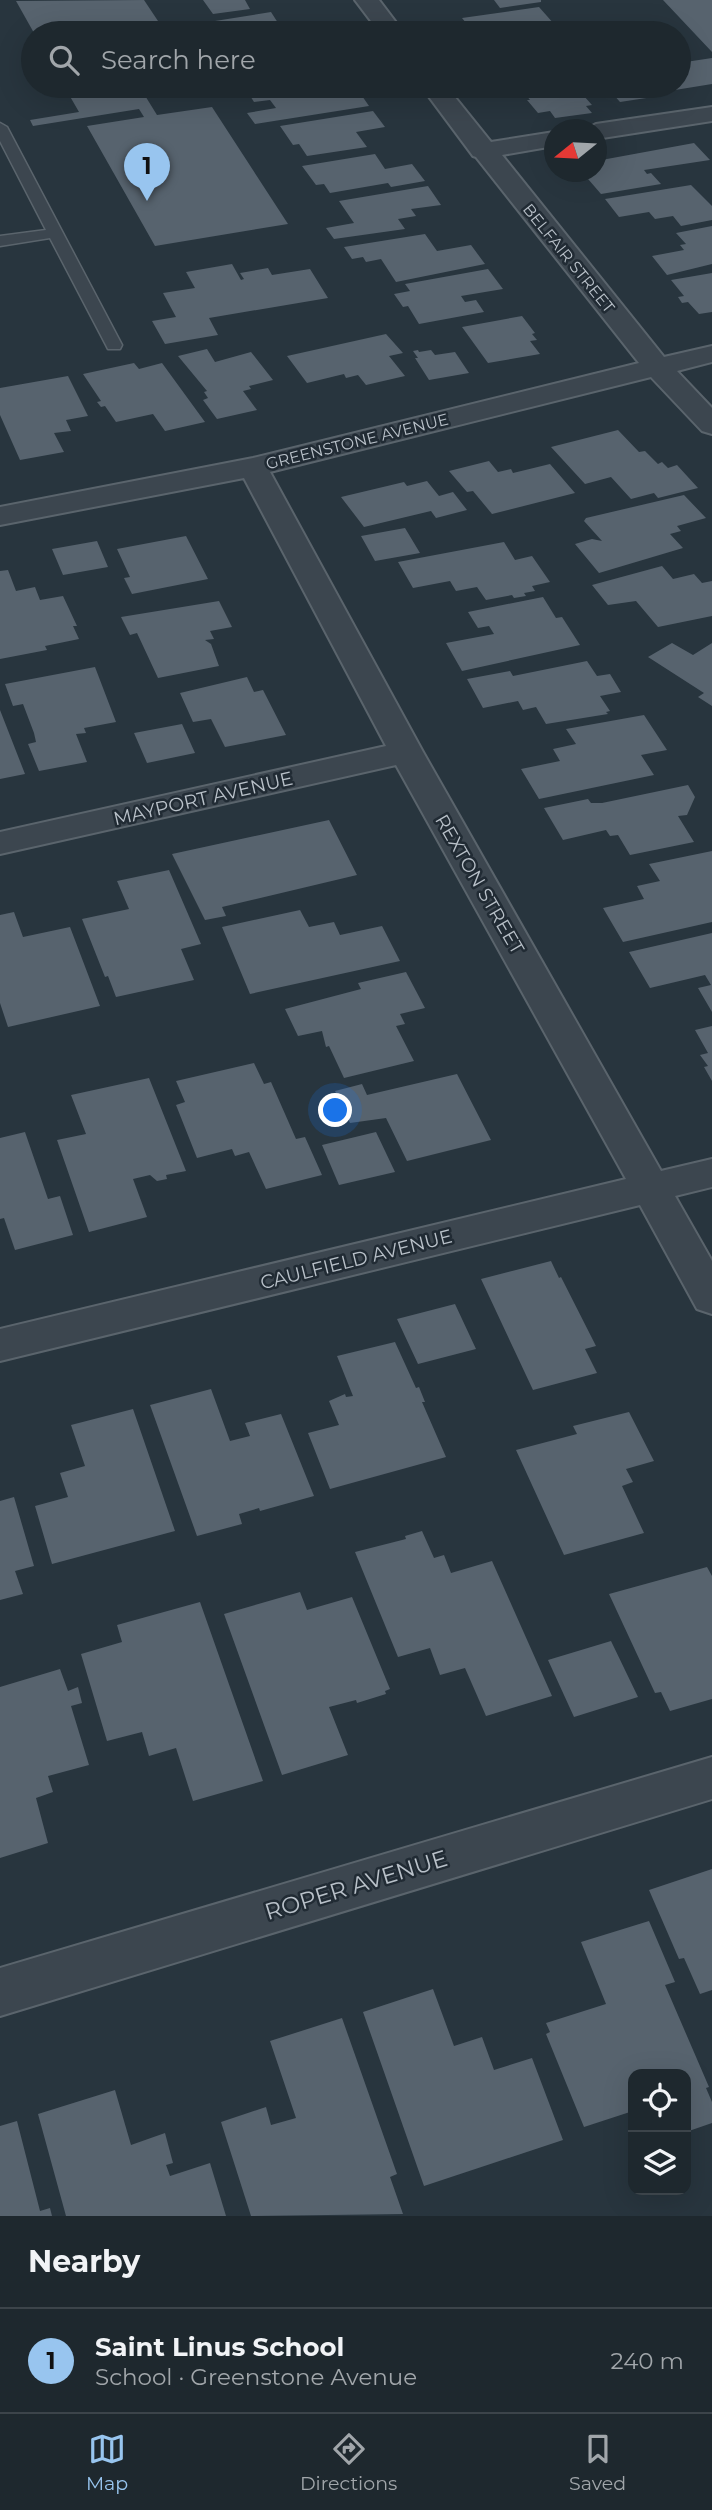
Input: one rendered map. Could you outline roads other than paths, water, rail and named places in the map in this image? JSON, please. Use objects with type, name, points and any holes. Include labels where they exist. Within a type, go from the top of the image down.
[{"type":"street","points":[[367,0],[384,21]]},
{"type":"street","name":"BELFAIR STREET","points":[[442,98],[656,366],[712,425]]},
{"type":"street","points":[[607,130],[712,114]]},
{"type":"street","points":[[482,151],[544,141]]},
{"type":"street","name":"GREENSTONE AVENUE","points":[[0,516],[253,467],[712,354]]},
{"type":"street","name":"REXTON STREET","points":[[253,467],[406,752],[712,1298]]},
{"type":"street","name":"MAYPORT AVENUE","points":[[0,843],[406,752]]},
{"type":"street","name":"CAULFIELD AVENUE","points":[[0,1345],[712,1174]]},
{"type":"street","name":"ROPER AVENUE","points":[[0,1992],[712,1778]]},
{"type":"lane","points":[[0,127],[6,151],[55,233],[114,345]]},
{"type":"lane","points":[[0,241],[55,233]]},
{"type":"place","name":"Saint Linus School","points":[[147,201]]}]
